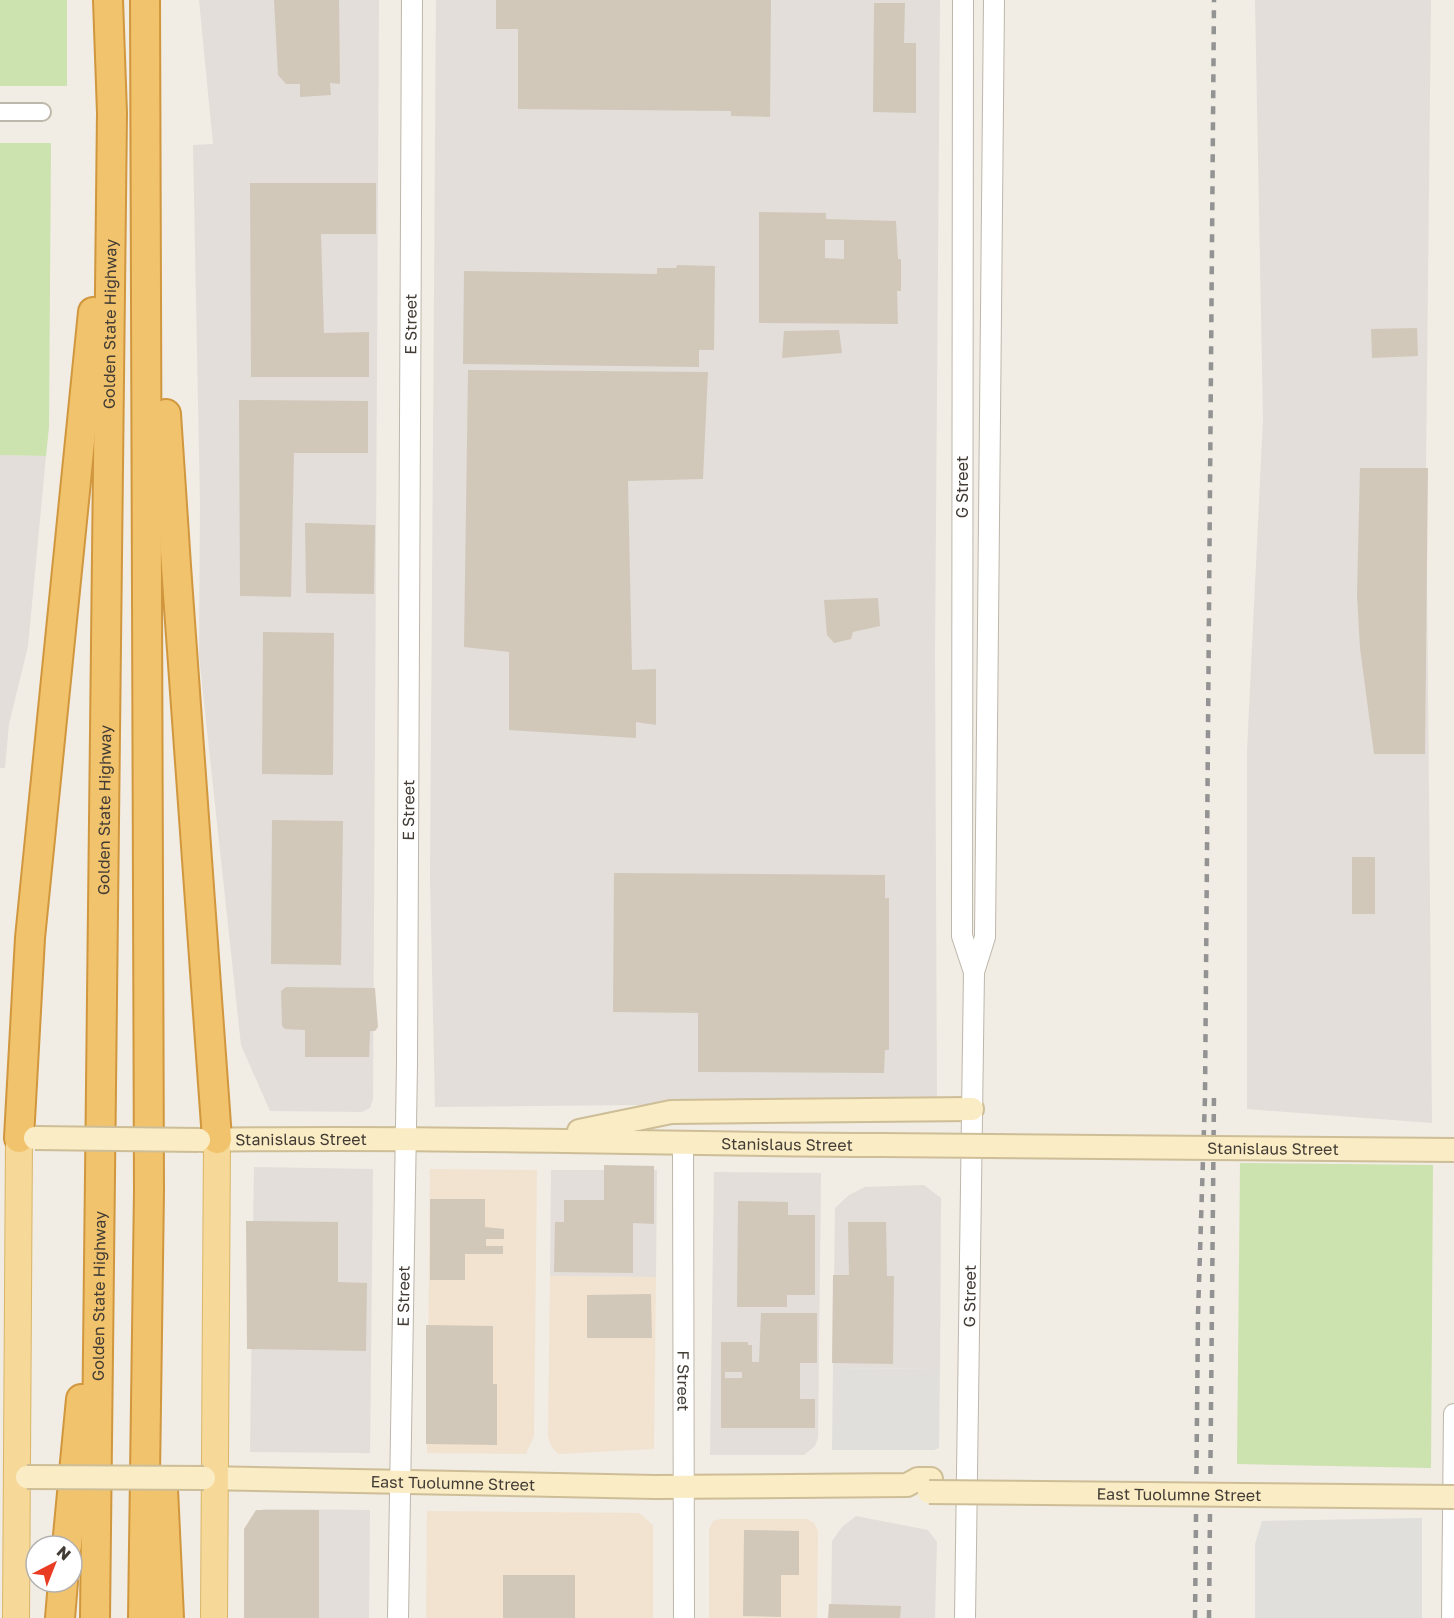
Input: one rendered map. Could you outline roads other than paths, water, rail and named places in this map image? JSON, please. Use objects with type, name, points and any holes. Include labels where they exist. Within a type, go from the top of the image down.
[{"type":"highway","name":"Golden State Highway","points":[[95,1618],[112,113],[108,0]]},
{"type":"highway","points":[[143,1618],[149,1190],[146,0]]},
{"type":"highway","points":[[18,1138],[30,938],[112,113]]},
{"type":"highway","points":[[148,120],[173,552],[204,930],[208,1140]]},
{"type":"highway","points":[[149,1190],[169,1618]]},
{"type":"highway","points":[[68,1534],[99,1203]]},
{"type":"highway","points":[[60,1618],[62,1594]]},
{"type":"main road","points":[[543,1139],[671,1112],[972,1109]]},
{"type":"main road","name":"Stanislaus Street","points":[[18,1138],[208,1140],[405,1137],[683,1144],[1454,1150]]},
{"type":"main road","points":[[16,1618],[18,1138]]},
{"type":"main road","points":[[208,1140],[209,1479],[214,1618]]},
{"type":"main road","name":"East Tuolumne Street","points":[[15,1477],[684,1486],[907,1485],[916,1492],[930,1486],[1454,1484]]},
{"type":"main road","name":"East Tuolumne Street","points":[[930,1486],[1454,1497]]},
{"type":"street","name":"E Street","points":[[398,1618],[405,1137],[412,0]]},
{"type":"street","name":"G Street","points":[[963,0],[962,936],[974,972]]},
{"type":"street","name":"G Street","points":[[965,1618],[974,972],[985,937],[994,0]]},
{"type":"street","points":[[0,112],[42,112]]},
{"type":"street","name":"F Street","points":[[683,1144],[684,1618]]},
{"type":"street","points":[[1452,1618],[1454,1414]]},
{"type":"railway","points":[[1195,1618],[1198,1314],[1205,1097],[1214,0]]},
{"type":"railway","points":[[1209,1618],[1214,1093]]}]
